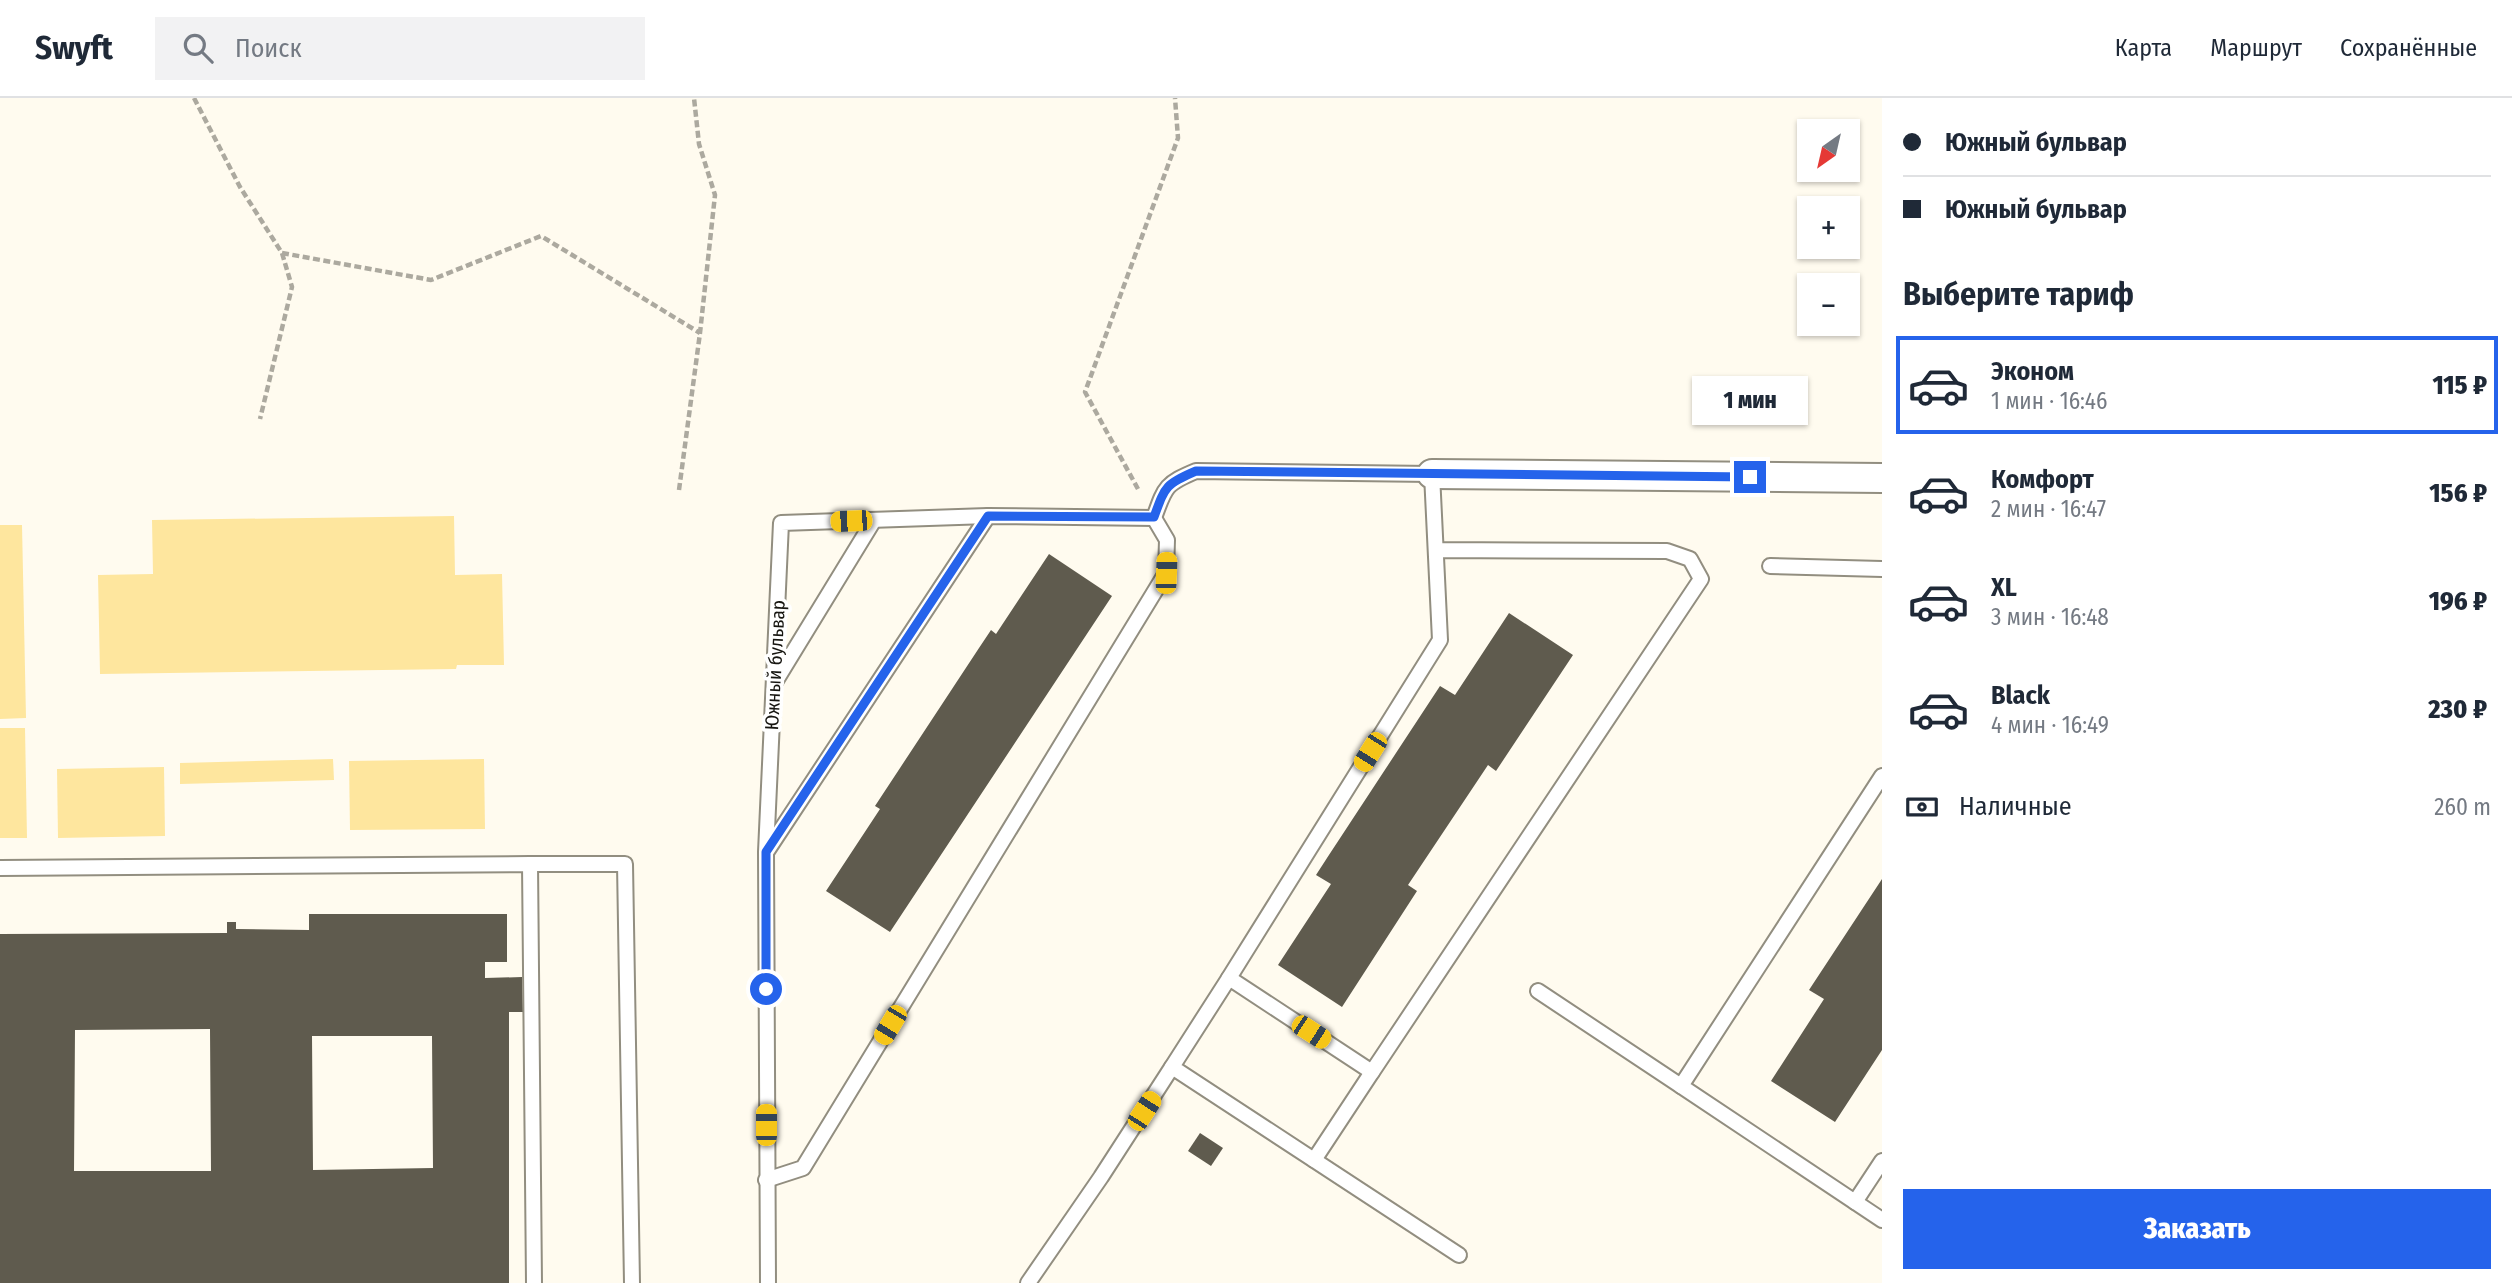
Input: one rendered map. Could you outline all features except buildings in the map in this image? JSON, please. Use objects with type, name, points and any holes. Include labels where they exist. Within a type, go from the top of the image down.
[{"type":"street","points":[[1432,474],[1882,478]]},
{"type":"lane","points":[[766,1180],[803,1168],[1166,573],[1167,540],[1154,517],[1162,495],[1173,481],[1196,471],[1432,474],[1440,640],[1230,978],[1101,1177],[1028,1283]]},
{"type":"lane","points":[[766,852],[988,516]]},
{"type":"lane","name":"Южный бульвар","points":[[768,1283],[766,852],[781,523],[988,516],[1154,517]]},
{"type":"lane","points":[[774,684],[874,520]]},
{"type":"lane","points":[[1314,1160],[1701,579],[1690,559],[1667,551],[1436,550]]},
{"type":"lane","points":[[1770,566],[1882,569]]},
{"type":"lane","points":[[1681,1086],[1882,776]]},
{"type":"lane","points":[[530,864],[534,1283]]},
{"type":"lane","points":[[0,868],[625,864],[632,1283]]},
{"type":"lane","points":[[1230,978],[1372,1072]]},
{"type":"lane","points":[[1538,991],[1882,1220]]},
{"type":"lane","points":[[1172,1067],[1459,1255]]},
{"type":"lane","points":[[1855,1202],[1882,1161]]},
{"type":"path","points":[[194,98],[240,187],[282,253],[292,287],[260,419]]},
{"type":"path","points":[[679,490],[715,195],[699,144],[694,98]]},
{"type":"path","points":[[1154,517],[1085,392],[1178,138],[1175,98]]},
{"type":"path","points":[[282,253],[431,280],[541,236],[700,333]]},
{"type":"shaded area","points":[[454,516],[455,575],[502,574],[504,665],[457,665],[456,669],[100,674],[98,575],[153,574],[152,520]]},
{"type":"shaded area","points":[[0,525],[22,525],[26,718],[0,719]]},
{"type":"shaded area","points":[[0,728],[25,728],[27,838],[0,838]]},
{"type":"shaded area","points":[[333,759],[334,780],[180,784],[180,763]]},
{"type":"shaded area","points":[[484,759],[485,829],[350,830],[349,761]]},
{"type":"shaded area","points":[[164,767],[165,836],[58,838],[57,769]]},
{"type":"route","points":[[766,989],[766,852],[988,516],[1154,517],[1162,495],[1173,481],[1196,471],[1750,477]]}]
